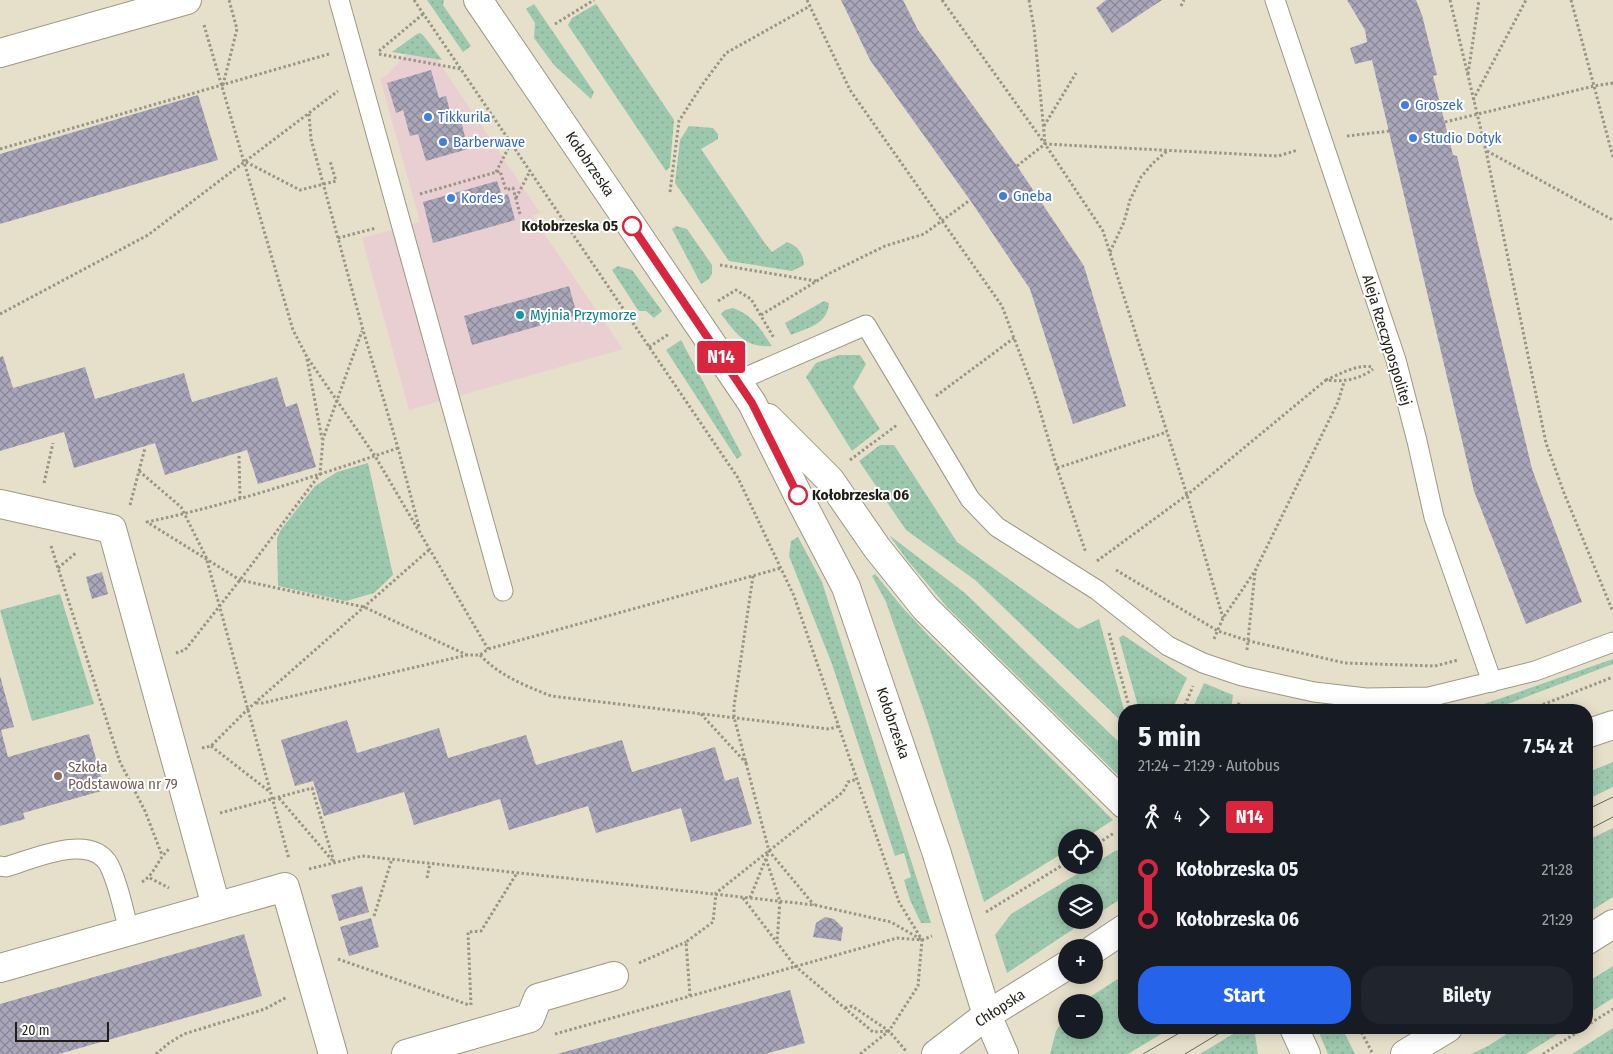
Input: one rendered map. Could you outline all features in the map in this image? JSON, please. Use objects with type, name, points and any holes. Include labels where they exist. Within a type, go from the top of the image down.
[{"type":"street","name":"Kołobrzeska","points":[[478,0],[752,403],[846,587],[936,851],[987,1015],[1004,1054]]},
{"type":"street","points":[[0,53],[159,4],[195,10]]},
{"type":"street","name":"Kołobrzeska","points":[[752,403],[830,480],[877,548],[925,608],[1118,798]]},
{"type":"street","points":[[0,504],[112,529],[216,906]]},
{"type":"street","points":[[1593,732],[1613,725]]},
{"type":"street","points":[[0,968],[285,887],[333,1054]]},
{"type":"street","points":[[1593,937],[1613,924]]},
{"type":"street","points":[[1103,943],[1118,934]]},
{"type":"street","name":"Chłopska","points":[[936,1054],[987,1015],[1058,971]]},
{"type":"street","points":[[406,1054],[530,1018],[538,998],[614,976]]},
{"type":"street","points":[[1297,1034],[1306,1054]]},
{"type":"street","points":[[1405,1054],[1438,1034]]},
{"type":"lane","points":[[340,0],[503,591]]},
{"type":"lane","name":"Aleja Rzeczypospolitej","points":[[1275,0],[1396,360],[1434,517],[1492,682]]},
{"type":"lane","points":[[737,381],[866,325],[970,500],[997,527],[1097,590],[1168,646],[1204,663],[1242,676],[1314,692],[1366,698],[1429,697],[1534,671],[1613,642]]},
{"type":"lane","points":[[0,866],[6,867],[69,848],[84,848],[96,852],[108,863],[115,880],[129,931]]},
{"type":"path","points":[[222,86],[238,29],[229,0]]},
{"type":"path","points":[[414,0],[738,478],[794,596],[899,902],[922,940],[918,986],[889,1031],[860,1054]]},
{"type":"path","points":[[556,24],[594,0]]},
{"type":"path","points":[[807,0],[850,90],[1002,306],[1036,394],[1057,468],[1088,557]]},
{"type":"path","points":[[942,0],[1046,144],[1103,231],[1187,495],[1223,618],[1255,571],[1338,402],[1344,382]]},
{"type":"path","points":[[1029,0],[1034,28],[1046,144]]},
{"type":"path","points":[[1181,6],[1184,0]]},
{"type":"path","points":[[1450,0],[1486,151],[1546,443],[1564,493],[1613,612]]},
{"type":"path","points":[[1468,77],[1479,0]]},
{"type":"path","points":[[1473,100],[1526,0]]},
{"type":"path","points":[[1570,0],[1613,157]]},
{"type":"path","points":[[670,192],[679,121],[702,85],[726,53],[810,6]]},
{"type":"path","points":[[195,10],[222,86],[293,330],[307,357],[374,456],[488,649]]},
{"type":"path","points":[[423,14],[376,53],[461,68]]},
{"type":"path","points":[[0,148],[336,52]]},
{"type":"path","points":[[1044,127],[1076,73]]},
{"type":"path","points":[[0,314],[148,235],[340,90],[363,83]]},
{"type":"path","points":[[1445,122],[1476,113],[1613,83]]},
{"type":"path","points":[[309,114],[311,139],[421,533]]},
{"type":"path","points":[[1342,137],[1390,131]]},
{"type":"path","points":[[496,173],[511,143]]},
{"type":"path","points":[[1017,166],[1046,144],[1278,156],[1292,152]]},
{"type":"path","points":[[1110,252],[1141,177],[1168,150]]},
{"type":"path","points":[[1486,151],[1613,220]]},
{"type":"path","points":[[245,162],[300,190],[336,181],[330,161]]},
{"type":"path","points":[[395,201],[500,171],[506,190],[513,188],[520,214]]},
{"type":"path","points":[[516,199],[530,171]]},
{"type":"path","points":[[761,315],[816,281],[885,246],[924,234],[970,200]]},
{"type":"path","points":[[338,238],[401,221]]},
{"type":"path","points":[[720,265],[816,281]]},
{"type":"path","points":[[736,290],[751,299],[786,360]]},
{"type":"path","points":[[322,439],[363,330]]},
{"type":"path","points":[[949,386],[1014,338]]},
{"type":"path","points":[[149,661],[185,650],[320,474],[322,439],[307,357]]},
{"type":"path","points":[[1094,562],[1187,495],[1326,380],[1365,366]]},
{"type":"path","points":[[1326,380],[1344,382],[1367,374]]},
{"type":"path","points":[[1057,468],[1167,432]]},
{"type":"path","points":[[44,484],[53,442]]},
{"type":"path","points":[[112,529],[126,518],[145,448]]},
{"type":"path","points":[[398,448],[240,498],[147,522],[206,557],[240,580],[364,607],[466,655]]},
{"type":"path","points":[[239,456],[240,498]]},
{"type":"path","points":[[139,471],[181,507],[206,557],[291,865]]},
{"type":"path","points":[[51,545],[120,762],[145,811],[162,856]]},
{"type":"path","points":[[175,756],[211,746],[248,709],[430,549]]},
{"type":"path","points":[[58,568],[78,550]]},
{"type":"path","points":[[1098,559],[1107,564]]},
{"type":"path","points":[[256,703],[264,703],[466,655],[480,655],[488,649],[781,568]]},
{"type":"path","points":[[1116,570],[1218,632],[1345,663],[1435,666]]},
{"type":"path","points":[[1239,704],[1249,641],[1255,571]]},
{"type":"path","points":[[754,576],[734,706],[734,717],[769,851],[815,905]]},
{"type":"path","points":[[1111,640],[1128,704]]},
{"type":"path","points":[[480,655],[488,664],[512,680],[551,696],[829,729],[840,726]]},
{"type":"path","points":[[1544,704],[1613,677]]},
{"type":"path","points":[[1185,704],[1196,680]]},
{"type":"path","points":[[700,714],[748,765]]},
{"type":"path","points":[[211,746],[271,792]]},
{"type":"path","points":[[614,976],[652,956],[686,942],[713,922],[716,893],[843,792],[848,782],[857,779]]},
{"type":"path","points":[[212,815],[312,788],[334,862]]},
{"type":"path","points":[[279,798],[334,862]]},
{"type":"path","points":[[1103,840],[1116,832]]},
{"type":"path","points":[[750,898],[769,851]]},
{"type":"path","points":[[302,872],[362,856],[716,893],[815,905],[891,922],[922,940]]},
{"type":"path","points":[[374,916],[392,859]]},
{"type":"path","points":[[766,859],[780,901],[777,943]]},
{"type":"path","points":[[427,878],[430,863]]},
{"type":"path","points":[[984,914],[1058,868]]},
{"type":"path","points":[[472,1006],[468,932],[481,931],[517,873]]},
{"type":"path","points":[[743,897],[795,966],[873,1032],[889,1031]]},
{"type":"path","points":[[547,1036],[897,938],[922,940]]},
{"type":"path","points":[[686,942],[690,996]]},
{"type":"path","points":[[302,947],[477,1007],[484,1031]]},
{"type":"path","points":[[156,1054],[184,1034],[265,1009],[291,994],[310,973]]},
{"type":"path","points":[[845,1008],[852,1006],[889,1031],[906,1051]]},
{"type":"path","points":[[1593,1022],[1613,1009]]},
{"type":"path","points":[[1362,1034],[1373,1054]]},
{"type":"path","points":[[1543,1054],[1574,1034]]},
{"type":"shaded area","points":[[422,37],[540,213],[532,216],[623,349],[409,410],[362,238],[420,222],[380,78],[386,76]]},
{"type":"green space","points":[[427,0],[444,0],[443,5],[471,46],[463,52]]},
{"type":"green space","points":[[534,4],[594,92],[591,99],[554,65],[534,38],[535,23],[526,9]]},
{"type":"green space","points":[[596,4],[674,120],[670,167],[666,171],[568,25],[572,18]]},
{"type":"green space","points":[[420,33],[423,35],[442,60],[392,52]]},
{"type":"green space","points":[[689,126],[713,128],[718,134],[718,139],[701,149],[772,252],[787,242],[799,251],[804,265],[792,271],[729,261],[675,183],[680,140]]},
{"type":"green space","points":[[676,226],[687,229],[712,265],[712,274],[709,279],[701,284],[672,229]]},
{"type":"green space","points":[[618,266],[632,270],[662,311],[654,318],[646,311],[639,311],[636,307],[612,270]]},
{"type":"green space","points":[[824,301],[829,303],[828,310],[821,321],[791,335],[785,323]]},
{"type":"green space","points":[[733,308],[746,314],[760,328],[772,346],[754,345],[736,333],[721,314],[725,310]]},
{"type":"green space","points":[[681,340],[742,455],[737,459],[666,350]]},
{"type":"green space","points":[[839,355],[860,355],[866,364],[853,387],[880,429],[852,451],[806,377],[816,363]]},
{"type":"green space","points":[[880,445],[894,445],[957,542],[1078,629],[1099,619],[1122,704],[1118,704],[1118,718],[975,580],[906,530],[859,461]]},
{"type":"green space","points":[[368,463],[393,575],[374,593],[346,601],[278,586],[277,539],[280,531],[315,486],[337,472]]},
{"type":"green space","points":[[889,535],[965,593],[1118,741],[1118,775],[948,608],[908,561]]},
{"type":"green space","points":[[798,537],[822,582],[931,923],[921,923],[910,900],[904,880],[911,877],[904,853],[895,856],[832,664],[789,556],[791,541]]},
{"type":"green space","points":[[875,574],[928,635],[1113,820],[1099,829],[1058,829],[1058,856],[984,902],[927,720],[886,602],[872,576]]},
{"type":"green space","points":[[60,594],[94,704],[32,721],[0,610]]},
{"type":"green space","points":[[1123,635],[1187,678],[1175,704],[1137,704],[1119,638]]},
{"type":"green space","points":[[1613,659],[1613,664],[1508,704],[1484,704]]},
{"type":"green space","points":[[1204,683],[1233,695],[1232,704],[1195,704]]},
{"type":"green space","points":[[1613,762],[1613,787],[1593,797],[1593,770]]},
{"type":"green space","points":[[1613,828],[1613,897],[1593,910],[1593,838]]},
{"type":"green space","points":[[1118,850],[1118,901],[1103,910],[1103,884],[1061,884],[1077,874],[1103,874],[1103,858]]},
{"type":"green space","points":[[1058,886],[1058,929],[1073,929],[1007,973],[995,935],[1011,914]]},
{"type":"green space","points":[[1613,966],[1613,998],[1593,1011],[1593,979]]},
{"type":"green space","points":[[1118,979],[1118,1034],[1161,1034],[1128,1054],[1050,1054],[1058,1028],[1058,1039],[1103,1039],[1103,994],[1094,994]]},
{"type":"green space","points":[[1613,1028],[1613,1054],[1572,1054]]},
{"type":"green space","points":[[1233,1034],[1255,1034],[1258,1054],[1200,1054]]},
{"type":"green space","points":[[1320,1034],[1345,1034],[1355,1054],[1328,1054]]},
{"type":"green space","points":[[1507,1034],[1558,1034],[1526,1054],[1471,1054]]},
{"type":"building","points":[[841,0],[903,0],[918,30],[1017,166],[1084,266],[1126,406],[1073,424],[1030,289],[970,200],[870,60]]},
{"type":"building","points":[[1106,0],[1162,0],[1112,33],[1096,8]]},
{"type":"building","points":[[1347,0],[1416,0],[1422,15],[1437,75],[1433,76],[1453,155],[1457,156],[1532,469],[1582,602],[1526,624],[1474,491],[1372,60],[1355,64],[1350,48],[1367,42],[1365,30]]},
{"type":"building","points":[[431,70],[439,98],[446,96],[453,123],[461,121],[468,149],[426,161],[418,134],[410,136],[403,110],[396,113],[387,83]]},
{"type":"building","points":[[198,95],[218,160],[0,224],[0,154]]},
{"type":"building","points":[[497,181],[502,196],[508,194],[515,220],[433,243],[423,202]]},
{"type":"building","name":"Myjnia Przymorze","points":[[569,286],[577,315],[472,345],[464,316]]},
{"type":"building","points":[[3,356],[13,388],[85,367],[95,399],[184,373],[192,402],[277,377],[286,407],[297,403],[316,467],[258,484],[247,450],[165,475],[155,443],[74,468],[64,432],[0,451],[0,357]]},
{"type":"building","points":[[102,572],[108,594],[92,599],[86,577]]},
{"type":"building","points":[[0,676],[14,727],[1,730],[8,757],[89,734],[105,790],[23,813],[25,819],[0,826]]},
{"type":"building","points":[[347,720],[357,753],[439,728],[448,758],[526,735],[536,765],[622,740],[632,772],[715,747],[725,781],[738,777],[752,824],[691,842],[681,808],[596,833],[588,806],[509,830],[500,799],[414,825],[404,792],[324,816],[313,781],[295,786],[281,740]]},
{"type":"building","points":[[362,886],[369,912],[339,921],[331,895]]},
{"type":"building","points":[[825,917],[834,919],[843,928],[841,941],[813,937],[816,923]]},
{"type":"building","points":[[371,918],[379,947],[349,956],[340,927]]},
{"type":"building","points":[[244,934],[262,996],[59,1054],[0,1054],[0,1004]]},
{"type":"building","points":[[790,990],[805,1043],[765,1054],[557,1054]]},
{"type":"tram line","points":[[1593,807],[1613,797]]},
{"type":"tram line","points":[[1593,827],[1613,817]]},
{"type":"tram line","points":[[1143,1054],[1178,1034]]},
{"type":"tram line","points":[[1185,1054],[1218,1034]]},
{"type":"bus line","name":"N14","points":[[632,226],[752,403],[798,495]]},
{"type":"place","name":"Groszek","points":[[1405,105]]},
{"type":"place","name":"Tikkurila","points":[[428,117]]},
{"type":"place","name":"Studio Dotyk","points":[[1413,138]]},
{"type":"place","name":"Barberwave","points":[[443,142]]},
{"type":"place","name":"Gneba","points":[[1003,196]]},
{"type":"place","name":"Kordes","points":[[451,198]]},
{"type":"place","name":"Kołobrzeska 05","points":[[632,226]]},
{"type":"place","name":"Myjnia Przymorze","points":[[520,315]]},
{"type":"place","name":"Kołobrzeska 06","points":[[798,495]]},
{"type":"place","name":"Szkoła Podstawowa nr 79","points":[[58,776]]}]
